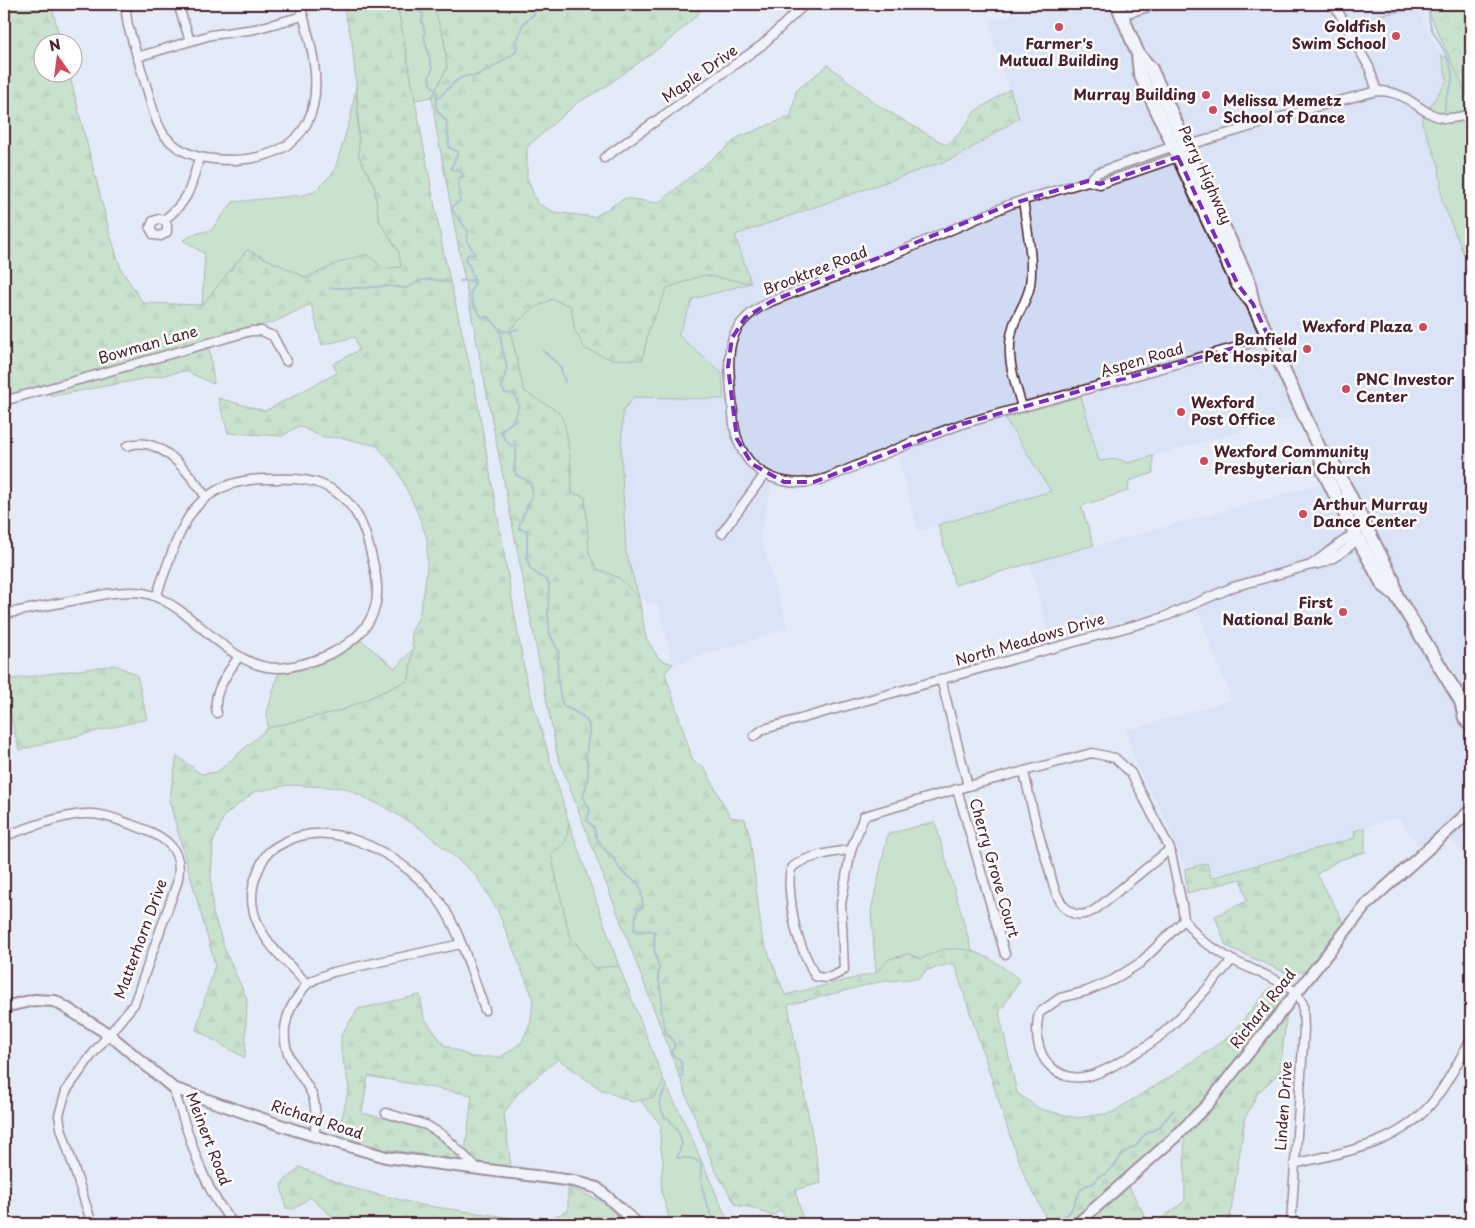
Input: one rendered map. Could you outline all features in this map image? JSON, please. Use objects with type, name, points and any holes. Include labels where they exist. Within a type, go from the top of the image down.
[{"type":"highway","name":"Perry Highway","points":[[1119,9],[1138,54],[1151,69],[1179,150],[1238,285],[1253,304],[1320,450],[1334,466],[1359,533],[1393,580],[1396,595],[1466,705],[1465,718],[1471,726]]},
{"type":"street","points":[[128,4],[126,19],[160,128],[178,148],[199,158],[213,160],[238,160],[266,156],[285,147],[302,131],[310,116],[314,100],[315,67],[300,4]]},
{"type":"street","points":[[178,4],[190,41]]},
{"type":"street","name":"Maple Drive","points":[[604,158],[756,50],[774,36],[805,4]]},
{"type":"street","points":[[1119,9],[1160,4]]},
{"type":"street","points":[[1334,4],[1369,67],[1377,92],[1388,91],[1398,94],[1442,118],[1456,118],[1471,114]]},
{"type":"street","points":[[138,57],[221,33],[255,29],[303,16]]},
{"type":"street","name":"Brooktree Road","points":[[1022,407],[939,432],[827,478],[803,484],[784,482],[765,474],[752,464],[737,439],[728,367],[729,352],[736,331],[745,318],[758,308],[888,257],[1023,200],[1088,181],[1100,184],[1179,150],[1324,105],[1377,92]]},
{"type":"street","points":[[164,220],[184,201],[191,186],[199,158]]},
{"type":"street","points":[[1022,407],[1010,366],[1009,349],[1015,322],[1025,301],[1030,284],[1030,265],[1023,200]]},
{"type":"street","name":"Bowman Lane","points":[[4,401],[251,331],[261,331],[273,336],[286,361]]},
{"type":"street","name":"Aspen Road","points":[[1022,407],[1269,338]]},
{"type":"street","points":[[127,446],[134,443],[149,445],[166,454],[183,467],[206,497]]},
{"type":"street","points":[[722,533],[765,474]]},
{"type":"street","points":[[4,614],[122,592],[136,592],[156,597],[178,609],[239,656],[266,668],[285,668],[318,658],[346,645],[359,635],[372,617],[377,594],[374,567],[368,542],[356,512],[345,498],[326,486],[302,479],[252,479],[224,486],[206,497],[195,508],[184,525],[156,597]]},
{"type":"street","name":"North Meadows Drive","points":[[754,736],[764,729],[1164,617],[1233,588],[1310,565],[1359,533]]},
{"type":"street","points":[[217,713],[215,706],[216,697],[239,656]]},
{"type":"street","points":[[941,679],[968,786]]},
{"type":"street","points":[[851,850],[800,862],[792,869],[789,879],[796,930],[815,976],[824,979],[834,977],[844,970],[841,904],[851,850],[864,816],[1092,753],[1115,758],[1131,773],[1170,849],[1184,920],[1201,940],[1232,960],[1276,980],[1296,992]]},
{"type":"street","points":[[1024,772],[1035,822],[1057,894],[1063,905],[1078,915],[1088,915],[1170,849]]},
{"type":"street","name":"Cherry Grove Court","points":[[957,789],[1004,954]]},
{"type":"street","name":"Richard Road","points":[[1076,1224],[1174,1138],[1207,1105],[1367,904],[1471,810]]},
{"type":"street","name":"Matterhorn Drive","points":[[4,836],[70,816],[94,814],[118,819],[161,836],[173,849],[179,868],[174,892],[134,1004],[71,1083],[62,1099],[59,1115],[61,1128],[92,1224]]},
{"type":"street","points":[[307,984],[265,937],[258,925],[252,896],[253,881],[266,855],[278,846],[293,838],[307,834],[325,833],[347,837],[391,858],[429,889],[440,902],[461,944],[485,1010]]},
{"type":"street","points":[[1184,920],[1140,963],[1113,980],[1087,991],[1060,998],[1039,1013],[1036,1035],[1044,1060],[1056,1072],[1070,1078],[1086,1078],[1102,1073],[1142,1049],[1160,1036],[1206,990],[1232,960]]},
{"type":"street","points":[[315,1135],[316,1117],[313,1097],[290,1058],[285,1042],[284,1028],[288,1013],[307,984],[320,976],[333,972],[461,944]]},
{"type":"street","name":"Linden Drive","points":[[1290,1224],[1304,1030],[1303,1004],[1296,992]]},
{"type":"street","name":"Richard Road","points":[[4,1007],[34,1000],[55,1001],[110,1035],[173,1088],[386,1157],[574,1181],[596,1188],[612,1200],[637,1224]]},
{"type":"street","points":[[1294,1164],[1368,1146],[1392,1136],[1406,1127],[1426,1110],[1437,1096],[1471,1039]]},
{"type":"street","name":"Meinert Road","points":[[173,1088],[205,1176],[220,1204],[234,1224]]},
{"type":"street","points":[[386,1113],[426,1126],[444,1136],[477,1168]]},
{"type":"highlighted area","points":[[1178,157],[1238,285],[1253,304],[1269,338],[962,424],[814,482],[784,482],[752,464],[737,439],[728,367],[732,338],[745,318],[772,301],[1011,204],[1088,181],[1100,184]]},
{"type":"shaded area","points":[[1028,4],[1424,4],[1423,25],[1441,54],[1447,80],[1421,121],[1439,165],[1442,201],[1471,272],[1471,865],[1447,832],[1423,852],[1398,817],[1354,831],[1355,838],[1211,878],[1207,863],[1185,869],[1163,812],[1140,773],[1125,731],[1232,700],[1194,601],[1050,642],[1030,564],[1329,482],[1303,413],[1128,463],[1118,459],[1099,461],[1005,418],[1052,492],[918,531],[897,455],[814,486],[772,484],[760,537],[788,628],[673,664],[658,605],[639,598],[626,553],[621,451],[623,411],[634,397],[722,373],[678,335],[693,299],[751,283],[735,235],[957,157],[1019,118],[994,41],[990,21],[1026,12]]},
{"type":"green space","points":[[4,4],[51,4],[58,32],[32,32],[32,82],[71,82],[110,234],[121,269],[143,303],[202,305],[247,250],[307,278],[340,262],[367,254],[384,269],[401,267],[399,252],[379,220],[374,185],[359,157],[358,104],[352,42],[343,4],[397,4],[443,250],[476,393],[526,679],[569,823],[566,841],[551,855],[569,934],[594,968],[619,966],[664,1081],[654,1097],[632,1102],[600,1089],[558,1059],[519,1092],[504,1113],[511,1167],[480,1165],[465,1152],[472,1095],[368,1076],[362,1113],[425,1128],[461,1158],[460,1160],[384,1149],[338,1136],[349,1087],[341,1050],[341,1035],[358,1009],[420,995],[424,1018],[444,1045],[472,1057],[501,1057],[522,1042],[531,1021],[533,998],[497,909],[475,874],[420,828],[384,807],[345,788],[289,785],[254,792],[224,816],[213,843],[211,878],[213,913],[227,955],[247,999],[245,1058],[196,1030],[215,964],[169,800],[177,756],[201,774],[217,772],[268,728],[343,710],[409,680],[413,649],[411,633],[419,616],[424,592],[427,567],[427,538],[398,471],[377,446],[343,438],[322,437],[299,426],[282,436],[228,433],[218,398],[265,411],[337,373],[333,364],[359,350],[355,337],[322,345],[311,304],[272,323],[227,332],[209,346],[214,384],[185,371],[53,396],[46,392],[4,397]]},
{"type":"green space","points":[[397,4],[433,4],[444,39],[447,68],[432,97],[415,100]]},
{"type":"green space","points":[[433,4],[702,4],[699,13],[666,43],[605,87],[577,103],[527,147],[527,178],[537,203],[554,212],[594,217],[625,198],[658,203],[739,137],[791,116],[796,91],[828,65],[879,106],[946,145],[961,132],[974,112],[1010,89],[1019,118],[957,157],[735,235],[751,283],[703,275],[667,288],[649,329],[642,360],[611,359],[585,349],[575,331],[571,306],[552,299],[531,310],[510,329],[524,391],[554,409],[562,418],[569,450],[572,493],[585,497],[589,554],[597,569],[619,578],[639,598],[646,638],[659,659],[673,664],[665,673],[693,761],[704,767],[730,817],[745,819],[750,837],[762,937],[785,995],[876,973],[889,959],[909,954],[921,959],[944,949],[968,950],[978,953],[995,962],[1020,980],[999,1013],[1017,1093],[1040,1109],[1077,1118],[1111,1113],[1173,1075],[1231,1035],[1270,987],[1288,1002],[1280,1072],[1258,1093],[1245,1118],[1229,1224],[1154,1224],[1185,1201],[1184,1129],[1126,1181],[1149,1224],[1046,1224],[1044,1213],[1025,1177],[1011,1139],[954,963],[927,970],[920,978],[879,982],[788,1005],[821,1183],[795,1190],[804,1224],[790,1224],[781,1210],[772,1216],[753,1208],[736,1205],[715,1170],[557,754],[436,127],[432,97],[447,68],[444,39]]},
{"type":"green space","points":[[1409,4],[1471,4],[1471,103],[1425,5],[1410,9]]},
{"type":"green space","points":[[1441,54],[1452,62],[1461,60],[1467,126],[1464,134],[1471,154],[1471,272],[1442,201],[1439,165],[1421,121],[1447,80]]},
{"type":"green space","points":[[356,86],[359,157],[374,185],[379,220],[399,252],[401,267],[384,269],[340,262],[307,278],[247,250],[202,305],[205,254],[183,240],[195,234],[211,230],[233,202],[303,195],[314,192],[334,172],[351,116]]},
{"type":"green space","points":[[703,275],[751,283],[693,299],[678,335],[722,373],[724,399],[634,397],[623,411],[621,451],[626,553],[639,598],[619,578],[597,569],[589,554],[585,497],[572,493],[571,467],[564,423],[524,391],[510,329],[531,310],[552,299],[571,306],[575,331],[642,360],[649,329],[667,288]]},
{"type":"green space","points":[[1081,396],[1099,461],[1118,459],[1128,463],[1153,456],[1153,473],[1129,481],[1128,491],[1081,506],[1094,545],[955,585],[938,525],[1051,491],[1005,418]]},
{"type":"green space","points":[[361,640],[395,668],[413,649],[409,680],[343,710],[268,728],[267,713],[278,674],[311,667],[332,659]]},
{"type":"green space","points":[[115,665],[137,675],[147,719],[19,750],[4,688],[4,680]]},
{"type":"green space","points":[[935,822],[972,951],[945,949],[921,959],[909,954],[889,959],[876,973],[871,911],[888,834]]},
{"type":"green space","points":[[569,823],[619,966],[594,968],[569,934],[551,855],[566,841]]},
{"type":"green space","points":[[1365,828],[1365,852],[1339,860],[1317,874],[1343,921],[1307,970],[1291,975],[1226,946],[1215,916],[1247,901],[1241,879],[1187,893],[1185,869],[1207,863],[1211,878],[1355,838],[1354,831]]},
{"type":"green space","points":[[664,1081],[684,1121],[727,1219],[731,1224],[671,1224],[662,1194],[661,1125],[640,1100],[654,1097]]},
{"type":"green space","points":[[299,1167],[352,1188],[421,1205],[541,1222],[568,1211],[568,1187],[608,1204],[624,1224],[341,1224],[310,1197],[294,1209],[286,1208],[281,1185]]},
{"type":"waterway","points":[[412,4],[423,14],[424,36],[432,69],[429,77],[430,83],[437,92],[436,108],[446,120],[449,148],[458,153],[451,168],[453,170],[458,169],[464,176],[459,178],[458,181],[460,201],[453,206],[452,210],[468,231],[467,241],[475,254],[468,255],[466,258],[466,263],[469,265],[475,282],[470,294],[473,304],[482,317],[489,317],[500,330],[507,369],[501,386],[505,393],[514,394],[519,405],[514,421],[502,430],[502,435],[510,445],[516,447],[514,467],[516,475],[526,480],[531,485],[532,490],[529,504],[519,529],[527,530],[527,558],[530,569],[549,584],[548,615],[550,635],[559,652],[558,679],[563,706],[583,717],[589,726],[586,759],[588,772],[583,797],[590,809],[587,821],[594,827],[598,840],[622,872],[640,887],[643,907],[637,910],[634,930],[655,932],[654,948],[659,969],[658,977],[662,997],[661,1009],[666,1035],[671,1037],[675,1046],[671,1052],[675,1057],[679,1058],[681,1063],[681,1078]]},
{"type":"waterway","points":[[438,98],[464,76],[475,76],[490,69],[516,52],[517,41],[523,24],[534,14],[538,4]]},
{"type":"waterway","points":[[1432,4],[1429,19],[1433,32],[1448,59],[1452,75],[1445,102],[1445,110]]},
{"type":"waterway","points":[[1379,15],[1412,9],[1429,10]]},
{"type":"waterway","points":[[1464,127],[1471,135]]},
{"type":"waterway","points":[[330,288],[386,286],[407,288],[419,281],[430,279],[450,282]]},
{"type":"waterway","points":[[460,281],[474,280]]},
{"type":"waterway","points":[[500,330],[509,332],[518,329]]},
{"type":"waterway","points":[[542,350],[560,366],[565,382]]},
{"type":"waterway","points":[[666,1086],[659,1103],[664,1116],[669,1119],[679,1133],[682,1144],[677,1158],[692,1159],[701,1164],[701,1180],[704,1195],[716,1224]]},
{"type":"waterway","points":[[1056,1224],[1070,1212],[1080,1191],[1085,1186],[1094,1183],[1098,1177],[1105,1174],[1116,1164],[1123,1153],[1137,1145],[1143,1136],[1158,1128],[1174,1110]]},
{"type":"place","name":"Farmer's Mutual Building","points":[[1059,27]]},
{"type":"place","name":"Goldfish Swim School","points":[[1396,36]]},
{"type":"place","name":"Murray Building","points":[[1206,95]]},
{"type":"place","name":"Melissa Memetz School of Dance","points":[[1213,110]]},
{"type":"place","name":"Wexford Plaza","points":[[1423,327]]},
{"type":"place","name":"Banfield Pet Hospital","points":[[1307,349]]},
{"type":"place","name":"PNC Investor Center","points":[[1346,389]]},
{"type":"place","name":"Wexford Post Office","points":[[1181,412]]},
{"type":"place","name":"Wexford Community Presbyterian Church","points":[[1204,461]]},
{"type":"place","name":"Arthur Murray Dance Center","points":[[1303,514]]},
{"type":"place","name":"First National Bank","points":[[1343,612]]}]
